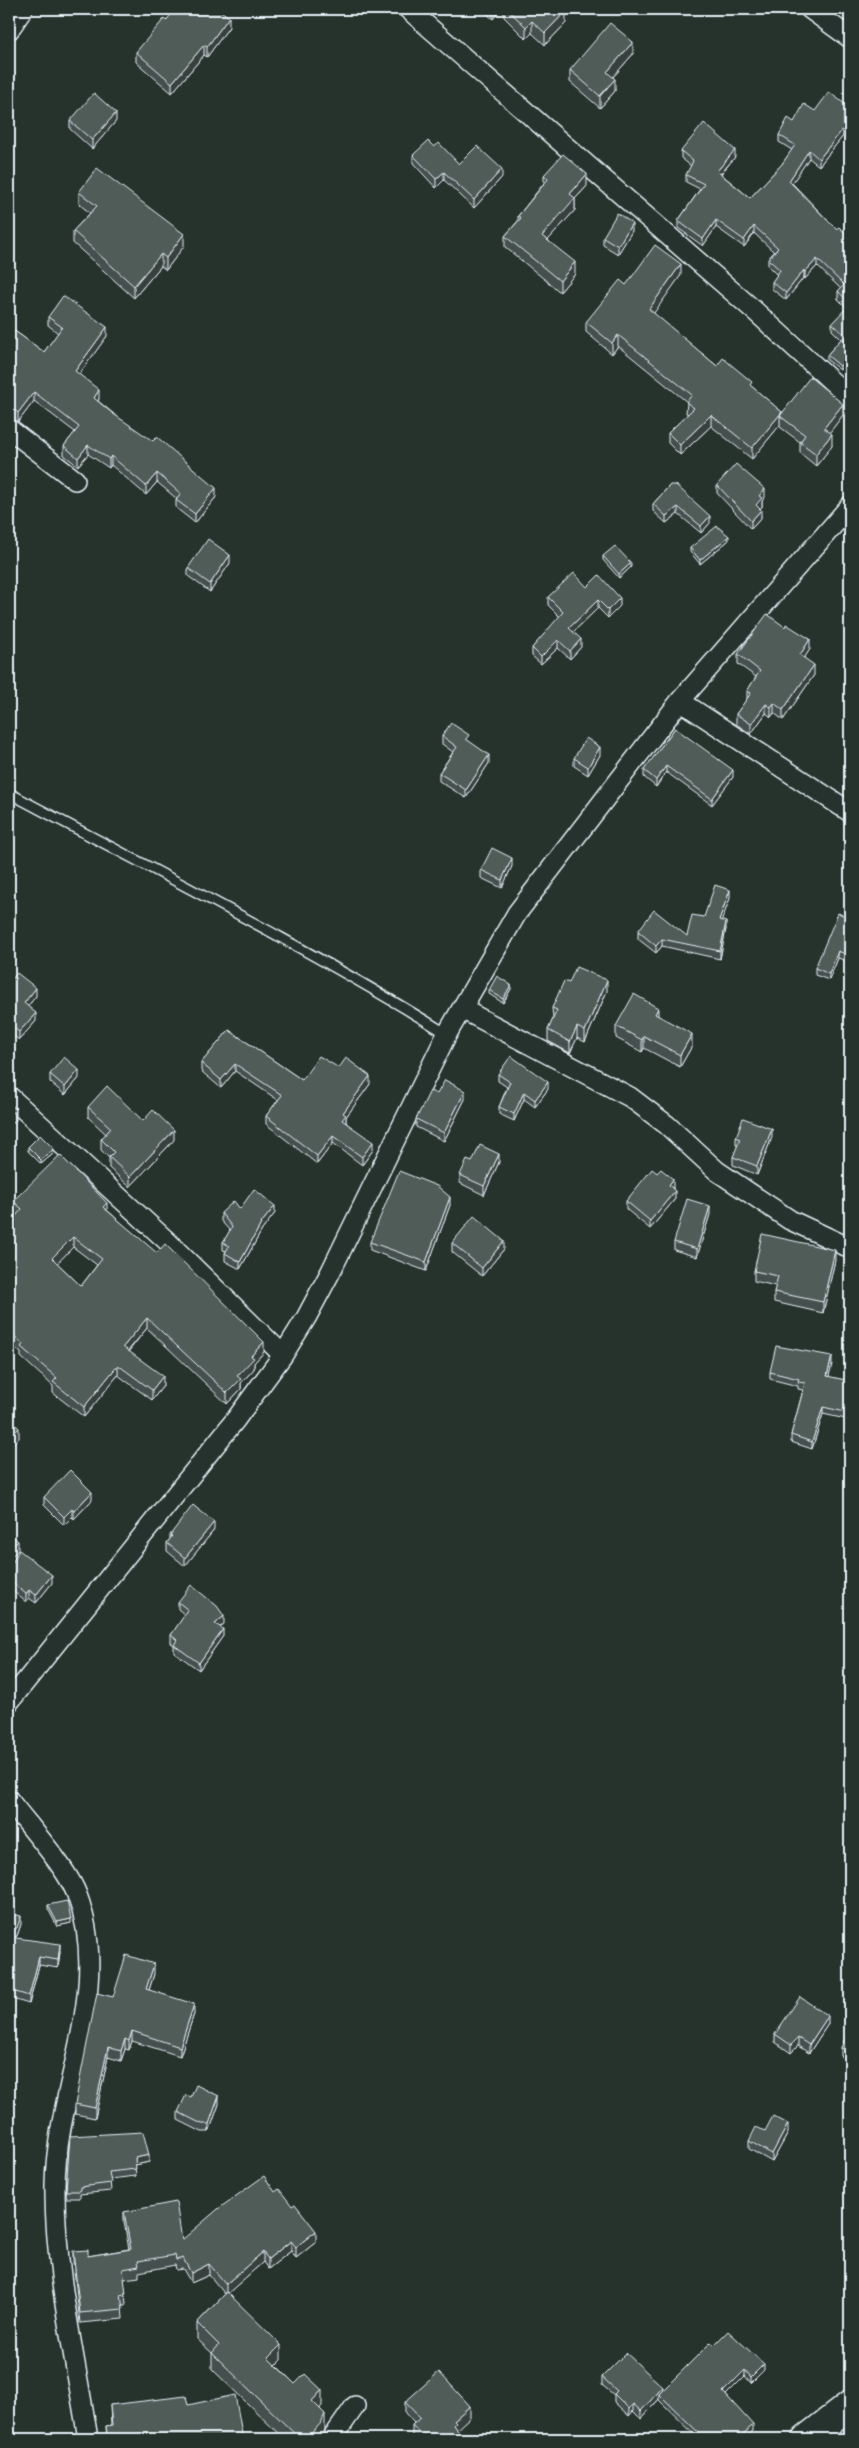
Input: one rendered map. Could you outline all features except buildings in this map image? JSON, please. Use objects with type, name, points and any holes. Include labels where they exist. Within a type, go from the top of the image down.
[{"type":"highway","points":[[806,2439],[850,2405]]},
{"type":"street","points":[[9,30],[23,9]]},
{"type":"street","points":[[408,9],[756,312],[850,398]]},
{"type":"street","points":[[810,9],[850,38]]},
{"type":"street","points":[[9,429],[75,480]]},
{"type":"street","points":[[9,1702],[236,1419],[283,1355],[306,1318],[330,1273],[447,1034],[517,913],[680,701],[850,506]]},
{"type":"street","points":[[680,701],[850,812]]},
{"type":"street","points":[[462,1009],[630,1097],[667,1125],[717,1171],[790,1220],[850,1248]]},
{"type":"street","points":[[9,1096],[167,1241],[283,1355]]},
{"type":"street","points":[[9,1800],[60,1866],[77,1894],[86,1929],[88,1957],[87,1996],[80,2038],[61,2116],[56,2150],[54,2187],[57,2246],[88,2439]]},
{"type":"street","points":[[332,2439],[355,2406]]},
{"type":"lane","points":[[9,793],[205,898],[411,1012],[447,1034]]}]
